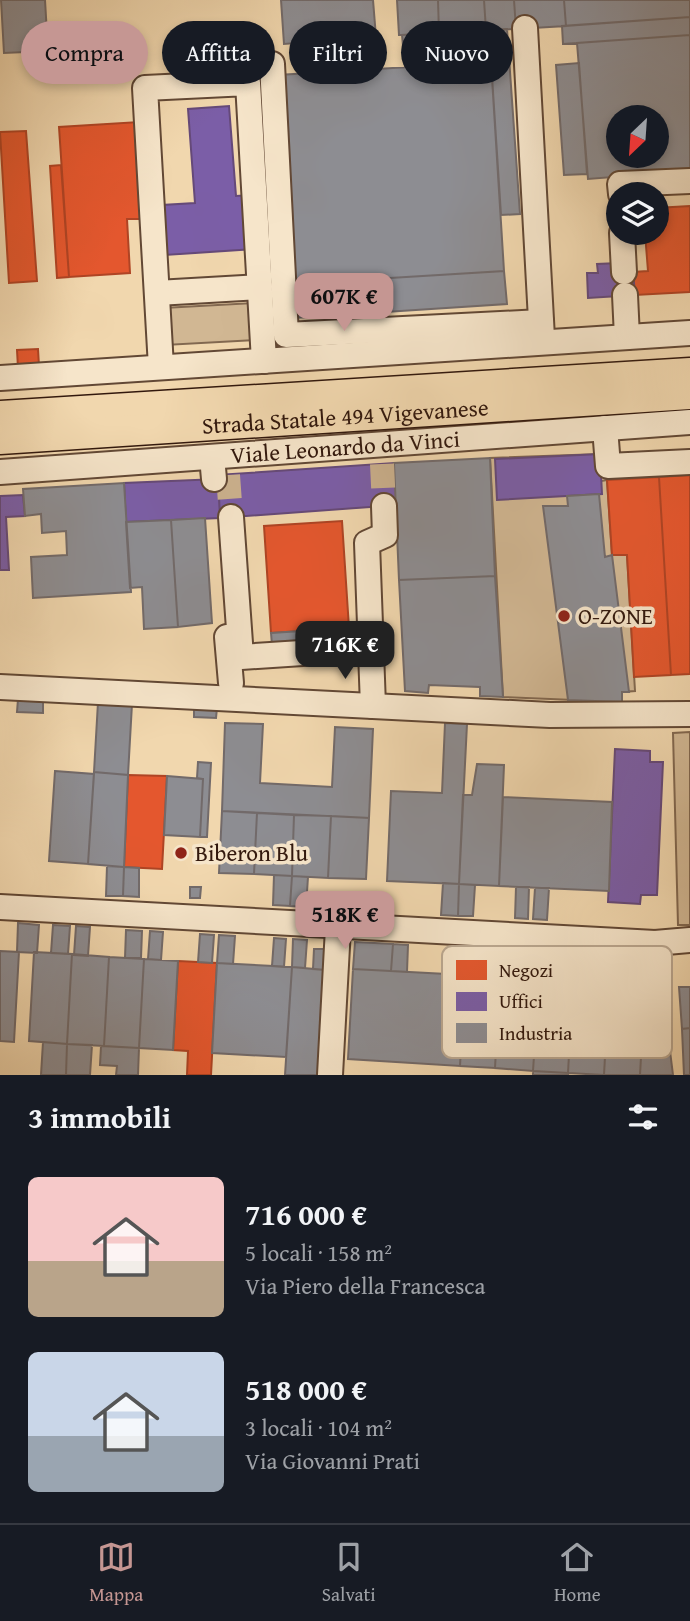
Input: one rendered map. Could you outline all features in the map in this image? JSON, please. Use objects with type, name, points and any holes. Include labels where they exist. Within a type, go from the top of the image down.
[{"type":"main road","name":"Strada Statale 494 Vigevanese","points":[[0,416],[690,373]]},
{"type":"main road","name":"Strada Statale 494 Vigevanese","points":[[0,439],[690,394]]},
{"type":"street","points":[[525,28],[542,332]]},
{"type":"street","points":[[161,367],[145,88],[248,83],[260,287],[279,352]]},
{"type":"street","points":[[272,84],[279,352]]},
{"type":"street","points":[[667,182],[690,181]]},
{"type":"street","points":[[623,245],[627,337]]},
{"type":"street","points":[[157,293],[260,287]]},
{"type":"street","points":[[0,378],[161,367],[279,352],[542,332],[627,337],[690,333]]},
{"type":"street","name":"Viale Leonardo da Vinci","points":[[0,472],[220,467],[382,454],[606,428],[690,422]]},
{"type":"street","points":[[606,428],[608,466],[690,462]]},
{"type":"street","points":[[373,706],[367,543],[385,535],[384,506]]},
{"type":"street","points":[[231,682],[224,517],[241,657],[348,650]]},
{"type":"street","points":[[0,687],[550,715],[690,714]]},
{"type":"street","points":[[0,907],[338,928],[655,943],[690,940]]},
{"type":"street","points":[[330,1075],[338,928]]},
{"type":"shaded area","points":[[254,303],[256,340],[165,345],[163,308]]},
{"type":"shaded area","name":"O-ZONE","points":[[600,454],[601,481],[607,480],[612,555],[627,555],[635,691],[622,692],[622,702],[503,697],[490,458]]},
{"type":"shaded area","points":[[690,732],[690,925],[678,925],[673,733]]},
{"type":"building: Negozi","points":[[139,122],[144,219],[127,219],[130,273],[69,277],[59,127]]},
{"type":"building: Negozi","points":[[26,131],[37,281],[9,283],[0,132]]},
{"type":"building: Negozi","points":[[61,165],[69,277],[57,278],[50,166]]},
{"type":"building: Negozi","points":[[690,206],[690,292],[635,295],[633,272],[648,271],[646,245],[669,245],[669,207]]},
{"type":"building: Negozi","points":[[38,349],[39,366],[18,368],[17,350]]},
{"type":"building: Negozi","points":[[690,475],[690,674],[671,675],[659,477]]},
{"type":"building: Negozi","points":[[659,477],[671,675],[634,677],[627,555],[612,555],[607,480]]},
{"type":"building: Negozi","points":[[342,521],[349,628],[271,633],[264,526]]},
{"type":"building: Negozi","points":[[128,775],[167,776],[162,869],[124,867]]},
{"type":"building: Negozi","points":[[178,961],[217,963],[211,1075],[187,1075],[188,1051],[173,1050]]},
{"type":"building: Uffici","points":[[229,106],[236,196],[250,195],[254,249],[165,255],[162,205],[195,203],[188,109]]},
{"type":"building: Uffici","points":[[619,263],[633,272],[635,295],[588,298],[587,273],[598,273],[597,264]]},
{"type":"building: Uffici","points":[[600,454],[602,494],[497,500],[495,459]]},
{"type":"building: Uffici","points":[[394,463],[397,505],[220,518],[218,475]]},
{"type":"building: Uffici","points":[[218,479],[220,518],[126,522],[124,483]]},
{"type":"building: Uffici","points":[[23,495],[25,516],[6,517],[9,570],[0,570],[0,496]]},
{"type":"building: Uffici","points":[[615,749],[650,751],[650,762],[663,762],[657,895],[641,895],[640,904],[608,902]]},
{"type":"building: Industria","points":[[1,0],[45,0],[46,21],[21,21],[21,52],[4,53]]},
{"type":"building: Industria","points":[[281,0],[373,0],[375,21],[289,21],[289,44],[284,44]]},
{"type":"building: Industria","points":[[397,0],[438,0],[439,21],[401,21],[399,35]]},
{"type":"building: Industria","points":[[438,0],[484,0],[485,21],[439,21]]},
{"type":"building: Industria","points":[[484,0],[514,0],[516,29],[513,29],[513,21],[485,21]]},
{"type":"building: Industria","points":[[514,0],[564,0],[566,26],[516,29]]},
{"type":"building: Industria","points":[[564,0],[690,0],[690,17],[566,26]]},
{"type":"building: Industria","points":[[690,17],[690,35],[563,44],[562,26]]},
{"type":"building: Industria","points":[[690,35],[690,171],[588,179],[577,43]]},
{"type":"building: Industria","points":[[579,63],[587,174],[564,175],[556,65]]},
{"type":"building: Industria","points":[[401,67],[401,84],[492,84],[504,271],[292,284],[278,75],[289,74],[289,84],[387,84],[387,68]]},
{"type":"building: Industria","points":[[493,84],[511,84],[520,214],[501,215]]},
{"type":"building: Industria","points":[[504,271],[507,304],[294,318],[292,284]]},
{"type":"building: Industria","points":[[490,458],[495,576],[399,580],[394,463]]},
{"type":"building: Industria","points":[[124,483],[131,592],[33,598],[31,557],[67,555],[66,531],[42,533],[41,514],[25,516],[23,489]]},
{"type":"building: Industria","points":[[599,494],[605,557],[612,555],[629,692],[622,692],[622,702],[568,700],[543,506],[568,506],[567,496]]},
{"type":"building: Industria","points":[[205,518],[212,623],[178,627],[171,520]]},
{"type":"building: Industria","points":[[171,520],[178,627],[144,629],[142,587],[130,588],[126,522]]},
{"type":"building: Industria","points":[[495,576],[503,697],[480,696],[480,687],[429,685],[428,693],[405,691],[399,580]]},
{"type":"building: Industria","points":[[348,628],[350,640],[272,645],[271,633]]},
{"type":"building: Industria","points":[[18,699],[43,699],[43,713],[17,712]]},
{"type":"building: Industria","points":[[98,702],[132,704],[128,775],[94,772]]},
{"type":"building: Industria","points":[[194,707],[217,708],[216,718],[194,717]]},
{"type":"building: Industria","points":[[225,723],[263,724],[260,783],[332,787],[335,727],[373,729],[369,818],[222,811]]},
{"type":"building: Industria","points":[[445,723],[467,724],[459,884],[387,881],[391,791],[442,793]]},
{"type":"building: Industria","points":[[198,762],[211,763],[207,837],[200,837],[203,779],[197,778]]},
{"type":"building: Industria","points":[[477,764],[504,765],[499,886],[459,884],[463,795],[472,795]]},
{"type":"building: Industria","points":[[55,771],[94,774],[88,864],[49,861]]},
{"type":"building: Industria","points":[[94,772],[128,775],[124,867],[88,864]]},
{"type":"building: Industria","points":[[167,776],[203,779],[200,837],[164,835]]},
{"type":"building: Industria","points":[[503,797],[612,802],[609,891],[499,886]]},
{"type":"building: Industria","points":[[222,811],[257,813],[254,874],[219,873]]},
{"type":"building: Industria","points":[[257,813],[294,815],[292,876],[254,874]]},
{"type":"building: Industria","points":[[294,815],[331,816],[328,878],[292,876]]},
{"type":"building: Industria","points":[[331,816],[369,818],[366,879],[328,878]]},
{"type":"building: Industria","points":[[107,866],[124,867],[123,896],[106,896]]},
{"type":"building: Industria","points":[[124,867],[139,868],[139,897],[123,896]]},
{"type":"building: Industria","points":[[274,875],[292,876],[290,906],[273,905]]},
{"type":"building: Industria","points":[[292,876],[308,877],[306,907],[290,906]]},
{"type":"building: Industria","points":[[443,883],[459,884],[458,916],[441,915]]},
{"type":"building: Industria","points":[[459,884],[475,885],[473,916],[458,916]]},
{"type":"building: Industria","points":[[190,887],[201,887],[200,898],[190,898]]},
{"type":"building: Industria","points":[[516,887],[529,887],[528,919],[515,918]]},
{"type":"building: Industria","points":[[535,888],[549,888],[547,920],[533,919]]},
{"type":"building: Industria","points":[[18,923],[39,925],[37,953],[17,952]]},
{"type":"building: Industria","points":[[53,925],[70,926],[68,954],[51,953]]},
{"type":"building: Industria","points":[[76,926],[90,927],[88,956],[74,955]]},
{"type":"building: Industria","points":[[126,930],[142,931],[141,958],[125,958]]},
{"type":"building: Industria","points":[[150,931],[163,932],[161,960],[148,959]]},
{"type":"building: Industria","points":[[200,934],[214,935],[212,963],[198,962]]},
{"type":"building: Industria","points":[[219,935],[235,936],[233,964],[217,963]]},
{"type":"building: Industria","points":[[274,938],[286,939],[284,967],[272,966]]},
{"type":"building: Industria","points":[[293,939],[307,940],[305,968],[292,967]]},
{"type":"building: Industria","points":[[355,942],[393,944],[391,971],[353,969]]},
{"type":"building: Industria","points":[[393,944],[408,945],[407,972],[391,971]]},
{"type":"building: Industria","points":[[314,949],[327,949],[325,970],[313,969]]},
{"type":"building: Industria","points":[[0,951],[19,952],[14,1042],[0,1041]]},
{"type":"building: Industria","points":[[34,952],[72,954],[67,1044],[29,1041]]},
{"type":"building: Industria","points":[[72,954],[109,957],[104,1046],[67,1044]]},
{"type":"building: Industria","points":[[109,957],[144,959],[139,1048],[104,1046]]},
{"type":"building: Industria","points":[[144,959],[178,961],[173,1050],[139,1048]]},
{"type":"building: Industria","points":[[217,963],[292,967],[286,1057],[212,1053]]},
{"type":"building: Industria","points":[[292,967],[325,970],[319,1075],[285,1075]]},
{"type":"building: Industria","points":[[353,969],[442,974],[442,1058],[460,1058],[460,1066],[348,1059]]},
{"type":"building: Industria","points":[[679,987],[690,987],[690,1028],[682,1029]]},
{"type":"building: Industria","points":[[690,1028],[690,1075],[684,1075],[682,1029]]},
{"type":"building: Industria","points":[[43,1042],[67,1044],[66,1075],[41,1075]]},
{"type":"building: Industria","points":[[67,1044],[92,1045],[90,1075],[66,1075]]},
{"type":"building: Industria","points":[[101,1046],[139,1048],[138,1075],[116,1075],[117,1066],[100,1065]]},
{"type":"building: Industria","points":[[460,1058],[496,1058],[495,1068],[460,1066]]},
{"type":"building: Industria","points":[[496,1058],[534,1058],[533,1071],[495,1068]]},
{"type":"building: Industria","points":[[534,1058],[569,1058],[568,1073],[533,1071]]},
{"type":"building: Industria","points":[[569,1058],[605,1058],[604,1075],[568,1073]]},
{"type":"building: Industria","points":[[605,1058],[641,1058],[640,1075],[604,1075]]},
{"type":"building: Industria","points":[[641,1058],[671,1058],[673,1075],[640,1075]]},
{"type":"building: Industria","points":[[533,1071],[568,1073],[568,1075],[533,1075]]},
{"type":"tunnel","points":[[382,464],[384,506]]},
{"type":"tunnel","points":[[228,475],[231,517]]},
{"type":"place","name":"O-ZONE","points":[[564,616]]},
{"type":"place","name":"Biberon Blu","points":[[181,853]]}]
